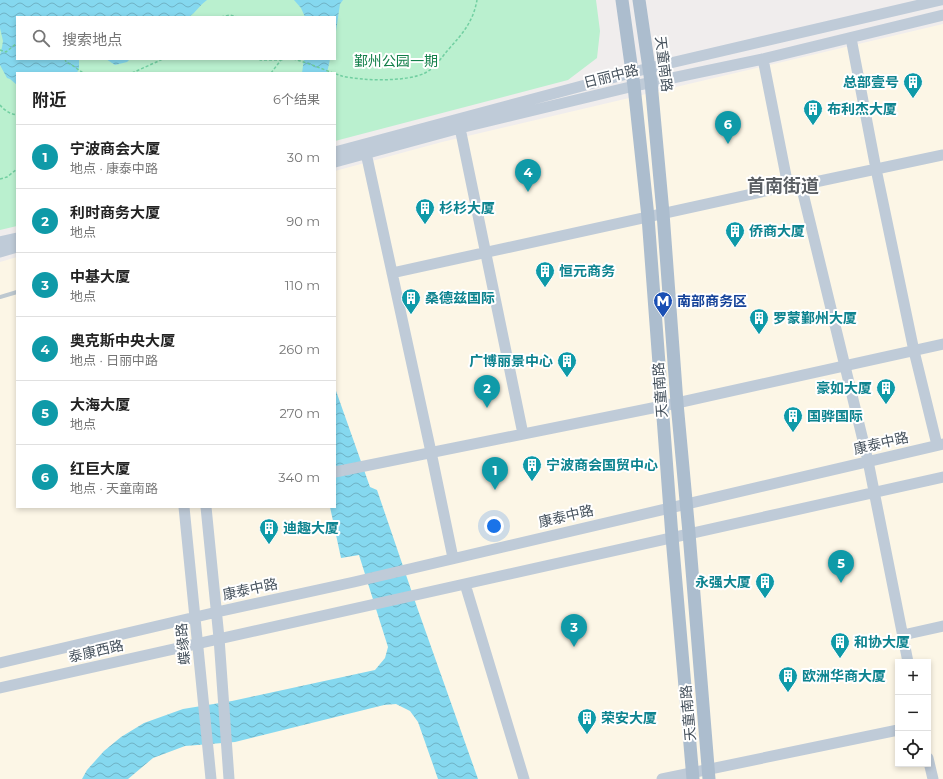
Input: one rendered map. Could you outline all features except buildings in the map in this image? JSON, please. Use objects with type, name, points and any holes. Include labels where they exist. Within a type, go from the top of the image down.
[{"type":"main road","name":"天童南路","points":[[622,0],[634,86],[648,217],[672,537],[693,776]]},
{"type":"main road","name":"天童南路","points":[[639,0],[649,68],[663,213],[677,403],[709,774]]},
{"type":"street","name":"日丽中路","points":[[336,152],[632,72],[941,0]]},
{"type":"street","name":"日丽中路","points":[[336,162],[460,128],[650,82],[763,59],[943,16]]},
{"type":"street","points":[[851,38],[876,169],[914,350],[940,445]]},
{"type":"street","points":[[763,59],[788,186]]},
{"type":"street","points":[[460,128],[523,434]]},
{"type":"street","points":[[366,153],[453,558]]},
{"type":"street","points":[[392,273],[788,186],[801,185],[943,155]]},
{"type":"street","points":[[801,185],[868,461],[907,659]]},
{"type":"street","points":[[0,242],[16,238]]},
{"type":"street","points":[[0,252],[16,247]]},
{"type":"street","points":[[336,472],[677,403],[943,344]]},
{"type":"street","name":"康泰中路","points":[[195,617],[354,582],[940,445]]},
{"type":"street","points":[[198,643],[362,608],[943,477]]},
{"type":"street","name":"蝶缘路","points":[[184,508],[211,779]]},
{"type":"street","points":[[206,508],[219,638],[229,779]]},
{"type":"street","points":[[465,584],[524,779]]},
{"type":"street","name":"泰康西路","points":[[0,663],[195,617]]},
{"type":"street","points":[[902,635],[943,626]]},
{"type":"street","name":"泰康西路","points":[[0,688],[198,643]]},
{"type":"street","points":[[662,779],[709,774],[895,731]]},
{"type":"street","points":[[930,767],[933,779]]},
{"type":"lane","points":[[0,297],[16,292]]},
{"type":"path","points":[[336,74],[342,76],[367,79],[396,80],[425,73],[438,63],[465,31],[471,21],[477,0]]},
{"type":"path","points":[[0,50],[6,52],[16,44]]},
{"type":"path","points":[[65,60],[66,62],[82,72]]},
{"type":"path","points":[[134,72],[161,60]]},
{"type":"path","points":[[260,60],[281,60]]},
{"type":"path","points":[[272,72],[281,60]]},
{"type":"path","points":[[297,60],[332,72]]},
{"type":"path","points":[[0,104],[4,110],[16,115]]},
{"type":"path","points":[[0,179],[8,177],[16,170]]},
{"type":"shaded area","name":"南部商务区","points":[[943,24],[943,779],[0,779],[0,262],[16,257],[16,508],[336,508],[336,171],[442,142]]},
{"type":"green space","name":"鄞州公园一期","points":[[0,0],[596,0],[600,31],[597,58],[568,80],[336,141],[336,72],[16,72],[16,226],[0,230]]},
{"type":"water","points":[[0,0],[207,0],[190,16],[16,16],[16,60],[79,60],[79,68],[77,72],[16,72],[16,84],[7,78],[0,65],[0,55],[3,41],[0,28]]},
{"type":"water","points":[[294,0],[343,0],[340,4],[336,31],[336,16],[305,16],[301,8]]},
{"type":"water","points":[[108,60],[129,60],[127,62],[115,65]]},
{"type":"water","points":[[304,60],[330,60],[327,72],[302,72]]},
{"type":"water","points":[[336,391],[370,487],[377,490],[478,779],[438,779],[418,722],[410,711],[396,704],[384,705],[235,742],[185,746],[153,758],[128,779],[82,779],[87,770],[104,751],[121,737],[144,723],[183,709],[232,701],[375,670],[385,658],[388,647],[359,555],[341,558],[330,508],[336,508]]},
{"type":"place","name":"总部壹号","points":[[913,99]]},
{"type":"place","name":"布利杰大厦","points":[[813,126]]},
{"type":"place","name":"红巨大厦","points":[[728,144]]},
{"type":"place","name":"奥克斯中央大厦","points":[[528,192]]},
{"type":"place","name":"杉杉大厦","points":[[425,225]]},
{"type":"place","name":"侨商大厦","points":[[735,248]]},
{"type":"place","name":"恒元商务","points":[[545,288]]},
{"type":"place","name":"桑德兹国际","points":[[411,315]]},
{"type":"place","name":"南部商务区","points":[[663,318]]},
{"type":"place","name":"罗蒙鄞州大厦","points":[[759,335]]},
{"type":"place","name":"广博丽景中心","points":[[567,378]]},
{"type":"place","name":"豪如大厦","points":[[886,405]]},
{"type":"place","name":"利时商务大厦","points":[[487,408]]},
{"type":"place","name":"国骅国际","points":[[793,433]]},
{"type":"place","name":"宁波商会国贸中心","points":[[532,482]]},
{"type":"place","name":"宁波商会大厦","points":[[495,490]]},
{"type":"place","name":"迪趣大厦","points":[[269,545]]},
{"type":"place","name":"大海大厦","points":[[841,583]]},
{"type":"place","name":"永强大厦","points":[[765,599]]},
{"type":"place","name":"中基大厦","points":[[574,647]]},
{"type":"place","name":"和协大厦","points":[[840,659]]},
{"type":"place","name":"欧洲华商大厦","points":[[788,693]]},
{"type":"place","name":"荣安大厦","points":[[587,735]]},
{"type":"district","name":"首南街道","points":[[783,186]]}]
